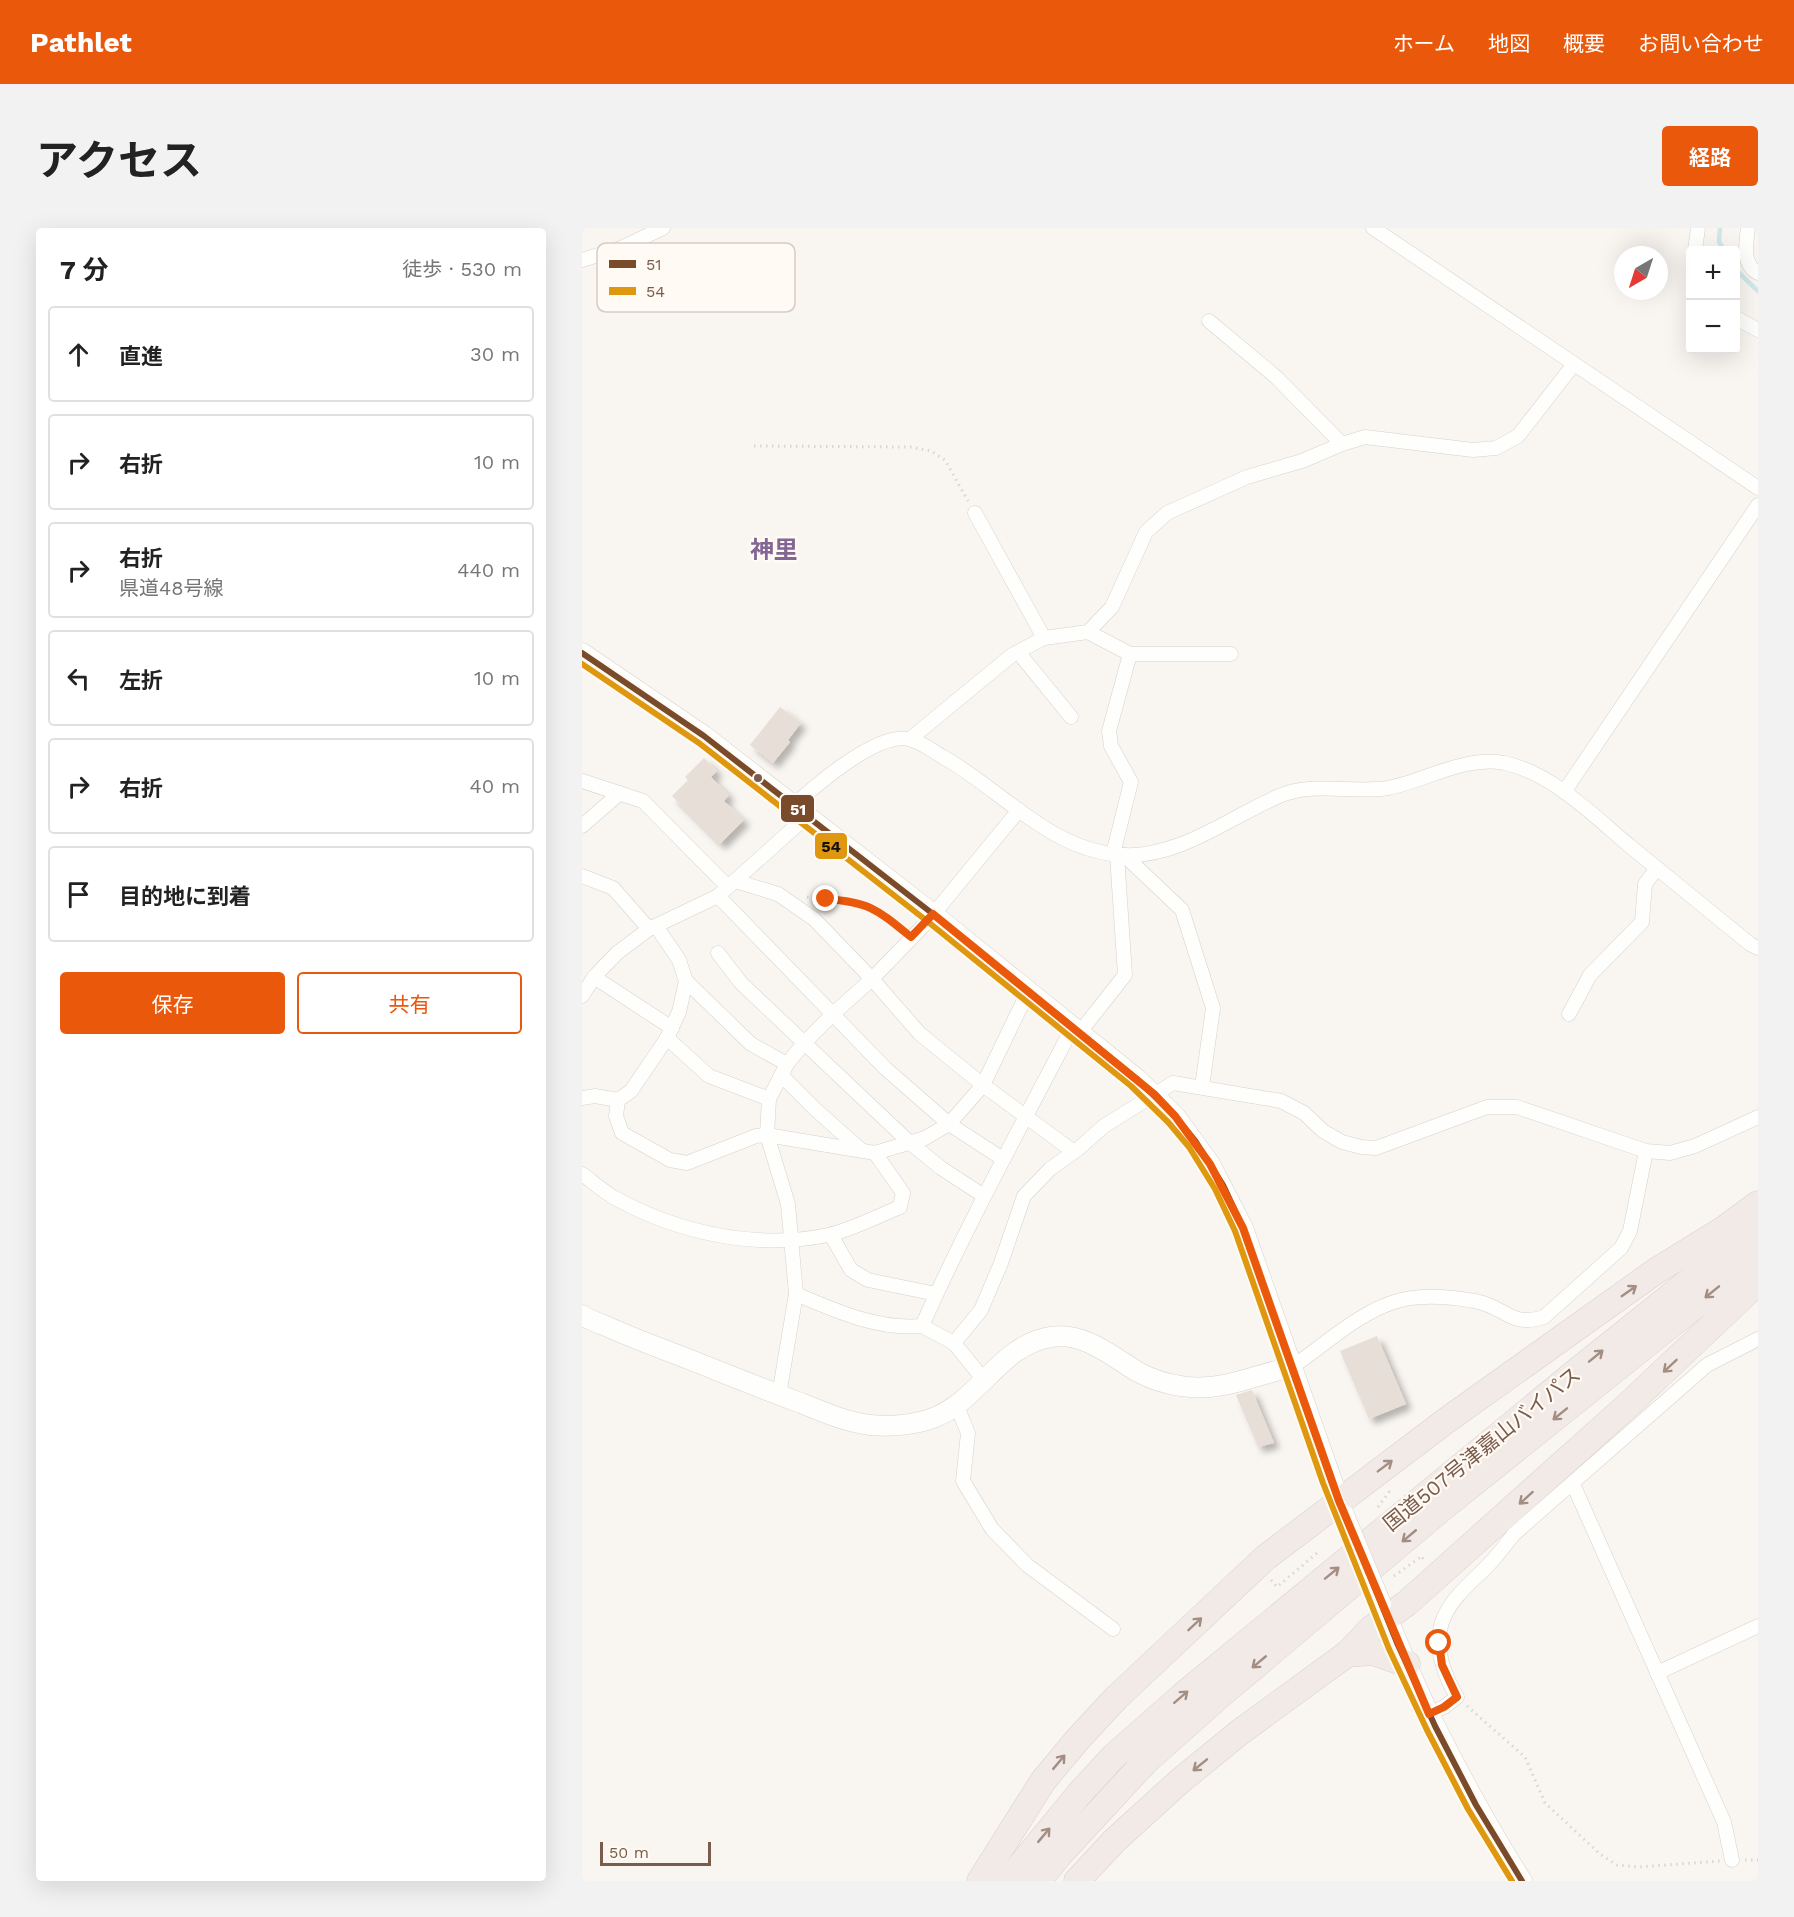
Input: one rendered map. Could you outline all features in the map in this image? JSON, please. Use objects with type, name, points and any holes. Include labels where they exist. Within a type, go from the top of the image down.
[{"type":"highway","points":[[980,1881],[1043,1781],[1116,1698],[1265,1558],[1341,1508],[1568,1334],[1656,1271],[1724,1229],[1758,1204]]},
{"type":"highway","name":"国道507号津嘉山バイパス","points":[[1008,1881],[1079,1794],[1114,1756],[1182,1696],[1572,1375],[1758,1226]]},
{"type":"highway","name":"国道507号津嘉山バイパス","points":[[1038,1881],[1066,1846],[1145,1762],[1218,1697],[1441,1509],[1758,1255]]},
{"type":"highway","points":[[1077,1881],[1114,1841],[1180,1781],[1240,1731],[1347,1654],[1371,1629],[1384,1611],[1407,1604],[1627,1406],[1758,1282]]},
{"type":"highway","points":[[1347,1654],[1373,1652],[1407,1664]]},
{"type":"main road","points":[[582,653],[704,736],[1031,992],[1154,1094],[1196,1142],[1223,1185],[1243,1228],[1341,1508],[1429,1714],[1485,1821],[1522,1881]]},
{"type":"main road","points":[[582,1314],[625,1335],[841,1419],[871,1425],[900,1424],[932,1419],[945,1413],[1011,1355],[1029,1343],[1052,1336],[1089,1342],[1139,1372],[1158,1381],[1179,1386],[1201,1388],[1226,1386],[1292,1367]]},
{"type":"street","points":[[632,243],[663,228]]},
{"type":"street","points":[[1373,228],[1758,488]]},
{"type":"street","points":[[1696,246],[1698,228]]},
{"type":"street","points":[[1749,228],[1747,258],[1752,270],[1758,273]]},
{"type":"street","points":[[582,261],[597,256]]},
{"type":"street","points":[[1740,320],[1758,330]]},
{"type":"street","points":[[1209,321],[1276,377],[1342,444]]},
{"type":"street","points":[[1088,632],[1112,607],[1146,532],[1167,513],[1247,477],[1365,437],[1473,450],[1496,448],[1518,436],[1574,364]]},
{"type":"street","points":[[1564,792],[1758,505]]},
{"type":"street","points":[[975,513],[1044,639]]},
{"type":"street","points":[[910,739],[1018,652],[1044,639],[1088,632],[1130,654],[1232,654]]},
{"type":"street","points":[[1018,652],[1071,717]]},
{"type":"street","points":[[922,1326],[984,1196],[1068,1036],[1077,1030],[1125,975],[1118,855],[1131,782],[1110,746],[1108,731],[1130,654]]},
{"type":"street","points":[[582,996],[594,977],[617,953],[653,927],[727,888],[839,767],[864,752],[894,739],[910,739],[963,768],[1058,836],[1091,850],[1138,856],[1193,840],[1280,796],[1304,788],[1385,788],[1424,779],[1460,766],[1484,761],[1504,762],[1528,771],[1564,792],[1754,946],[1758,931]]},
{"type":"street","points":[[582,781],[643,801],[727,888],[833,1014],[885,1068],[949,1124],[1003,1159]]},
{"type":"street","points":[[582,826],[620,793]]},
{"type":"street","points":[[779,1395],[795,1294],[788,1204],[767,1136],[769,1099],[784,1070],[804,1043],[872,979],[933,914],[1019,810]]},
{"type":"street","points":[[1118,855],[1182,910],[1213,1008],[1202,1087]]},
{"type":"street","points":[[1569,1014],[1590,975],[1642,922],[1645,884],[1657,868]]},
{"type":"street","points":[[582,876],[613,888],[653,927],[679,960],[686,981],[751,1044],[784,1070],[815,1109],[868,1151],[903,1193],[900,1207],[831,1235],[791,1241],[722,1236],[673,1225],[615,1198],[582,1174]]},
{"type":"street","points":[[727,888],[778,894],[814,919],[872,979],[920,1034],[983,1085],[1074,1152]]},
{"type":"street","points":[[718,953],[741,983],[909,1142],[941,1168],[984,1196]]},
{"type":"street","points":[[594,977],[669,1033],[709,1076],[769,1099]]},
{"type":"street","points":[[582,1098],[594,1096],[618,1100],[632,1091],[680,1012],[686,981]]},
{"type":"street","points":[[618,1100],[615,1116],[622,1132],[670,1160],[687,1162],[756,1136],[868,1151],[925,1138],[949,1124],[983,1085],[1024,1000],[1031,992]]},
{"type":"street","points":[[954,1343],[981,1310],[1001,1263],[1024,1196],[1050,1169],[1104,1126],[1173,1083],[1281,1101],[1304,1113],[1323,1131],[1342,1142],[1377,1148],[1487,1107],[1517,1107],[1646,1151],[1670,1153],[1695,1146],[1758,1117]]},
{"type":"street","points":[[1292,1367],[1370,1313],[1402,1299],[1430,1296],[1476,1301],[1497,1308],[1515,1319],[1529,1322],[1544,1317],[1621,1248],[1630,1231],[1646,1151]]},
{"type":"street","points":[[831,1235],[851,1270],[868,1280],[936,1294]]},
{"type":"street","points":[[795,1294],[846,1315],[901,1328],[922,1326],[954,1343],[984,1380]]},
{"type":"street","points":[[1429,1714],[1444,1707],[1457,1697],[1442,1665],[1439,1643],[1444,1617],[1463,1591],[1514,1534],[1707,1365],[1758,1339]]},
{"type":"street","points":[[956,1404],[968,1433],[963,1481],[992,1529],[1027,1565],[1113,1629]]},
{"type":"street","points":[[1573,1484],[1724,1822],[1732,1860]]},
{"type":"street","points":[[1657,1674],[1758,1626]]},
{"type":"path","points":[[754,446],[911,447],[932,451],[945,460],[975,513]]},
{"type":"path","points":[[778,894],[850,901],[869,906],[886,916],[911,937]]},
{"type":"path","points":[[1457,1697],[1525,1757],[1545,1803],[1600,1854],[1617,1865],[1639,1867],[1732,1860]]},
{"type":"building","points":[[780,707],[801,723],[788,740],[790,742],[773,763],[750,745]]},
{"type":"building","points":[[704,758],[717,771],[711,777],[729,795],[724,801],[744,820],[720,844],[672,796],[688,780],[685,777]]},
{"type":"building","points":[[1377,1336],[1406,1404],[1369,1419],[1340,1351]]},
{"type":"building","points":[[1252,1390],[1274,1443],[1258,1447],[1236,1395]]},
{"type":"waterway","points":[[1720,228],[1719,242],[1722,246]]},
{"type":"waterway","points":[[1740,274],[1758,291]]},
{"type":"transit line","name":"51","points":[[582,653],[704,736],[933,914],[1137,1079],[1175,1116],[1196,1142],[1223,1185],[1243,1228],[1331,1480],[1398,1645],[1435,1726],[1476,1805],[1522,1881]]},
{"type":"transit line","name":"54","points":[[582,664],[699,743],[927,921],[1131,1086],[1168,1122],[1189,1147],[1215,1189],[1235,1231],[1323,1483],[1389,1649],[1468,1809],[1512,1881]]},
{"type":"district","name":"神里","points":[[774,550]]},
{"type":"route","points":[[826,899],[850,901],[869,906],[886,916],[911,937],[933,914],[1137,1079],[1175,1116],[1196,1142],[1223,1185],[1243,1228],[1339,1501],[1429,1714],[1444,1707],[1457,1697],[1442,1665],[1439,1643]]}]
